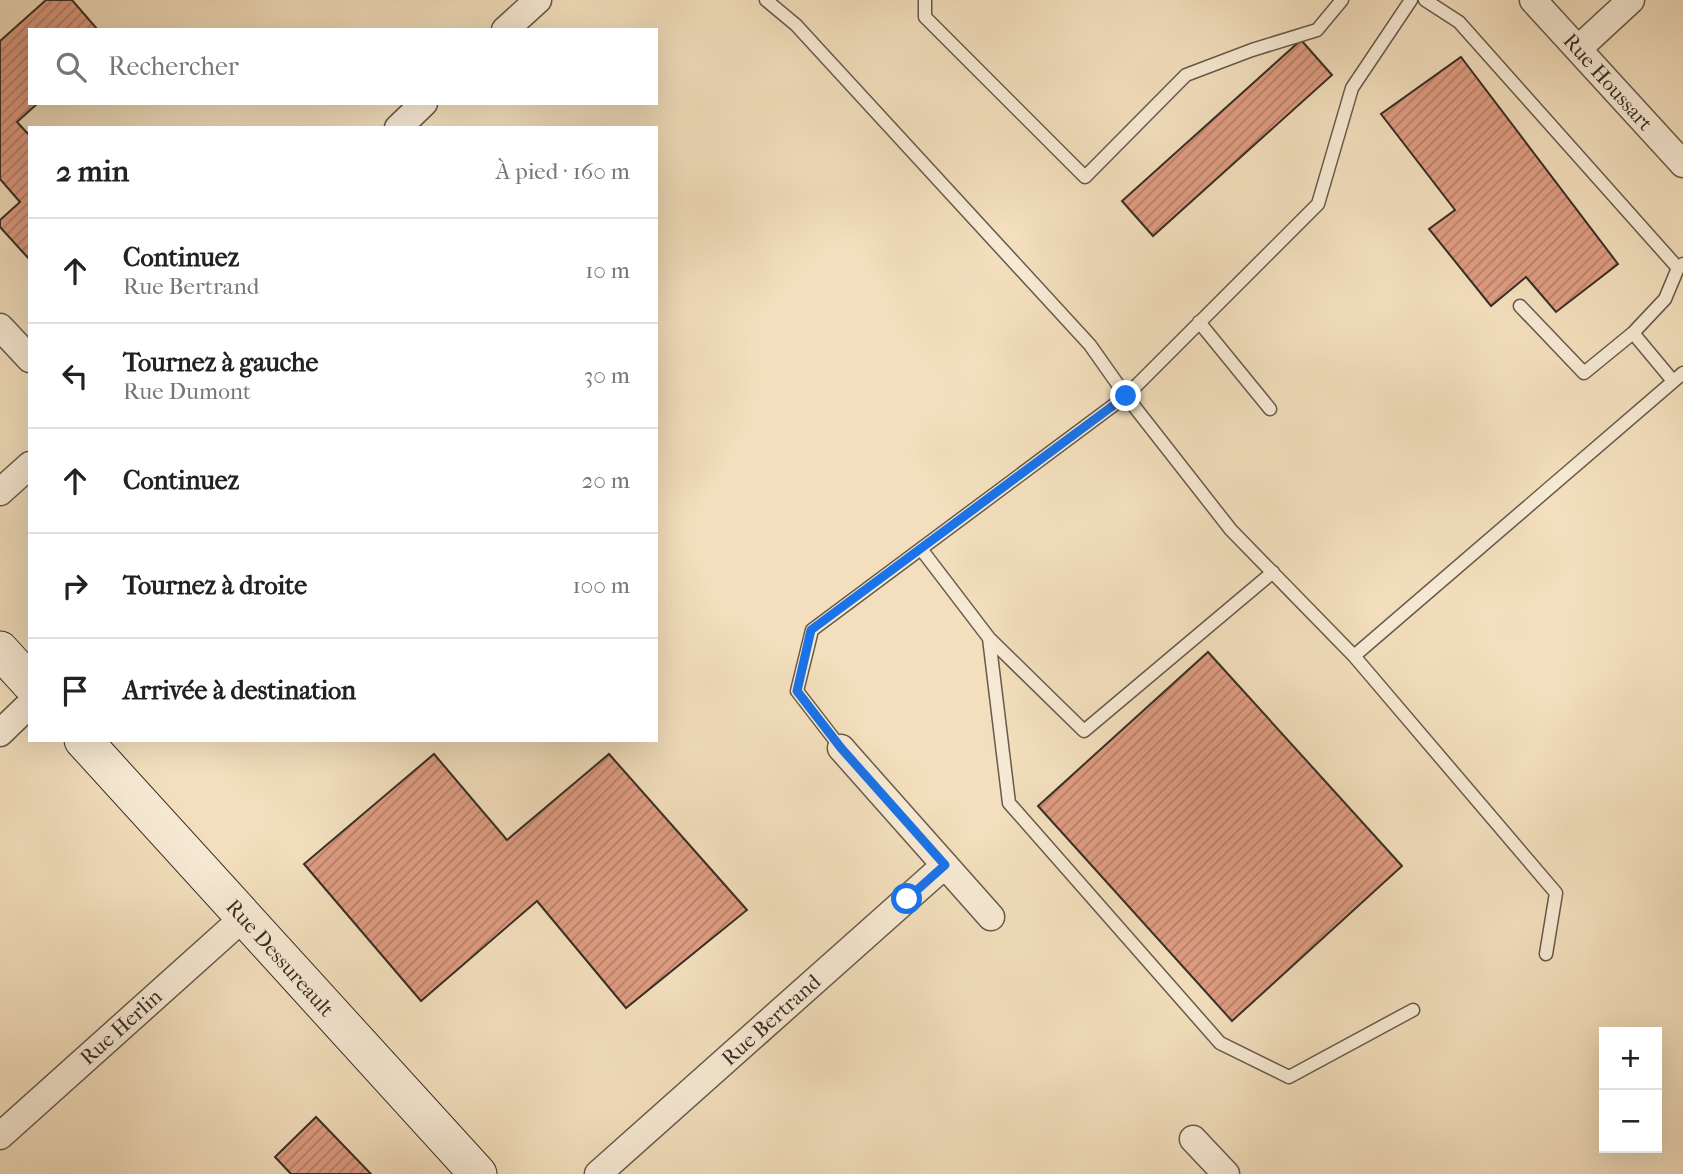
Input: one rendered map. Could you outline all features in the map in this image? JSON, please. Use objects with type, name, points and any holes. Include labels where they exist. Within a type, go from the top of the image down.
[{"type":"street","points":[[507,28],[538,0]]},
{"type":"street","name":"Rue Houssart","points":[[1533,0],[1683,164]]},
{"type":"street","points":[[1578,49],[1631,0]]},
{"type":"street","points":[[400,126],[422,105]]},
{"type":"street","points":[[0,327],[28,357]]},
{"type":"street","points":[[0,492],[28,467]]},
{"type":"street","points":[[0,650],[28,681]]},
{"type":"street","points":[[0,733],[28,706]]},
{"type":"street","name":"Rue Dessureault","points":[[85,742],[478,1174]]},
{"type":"street","points":[[841,748],[991,917]]},
{"type":"street","name":"Rue Bertrand","points":[[598,1174],[945,865]]},
{"type":"street","name":"Rue Herlin","points":[[0,1136],[243,918]]},
{"type":"street","points":[[1193,1139],[1226,1174]]},
{"type":"lane","points":[[766,0],[796,25],[1090,345],[1126,396],[1231,530],[1354,656],[1556,893],[1546,954]]},
{"type":"lane","points":[[925,0],[925,17],[1085,177],[1186,75],[1252,50],[1317,30],[1342,0]]},
{"type":"lane","points":[[841,748],[797,691],[811,630],[1126,396],[1318,204],[1352,88],[1411,0]]},
{"type":"lane","points":[[1425,0],[1459,22],[1681,266],[1665,299],[1633,334],[1584,373],[1520,306]]},
{"type":"lane","points":[[1199,322],[1270,409]]},
{"type":"lane","points":[[1354,656],[1678,377],[1633,334]]},
{"type":"lane","points":[[921,548],[989,638],[1084,731],[1273,572]]},
{"type":"lane","points":[[989,638],[1009,803],[1220,1043],[1289,1077],[1413,1010]]},
{"type":"building","points":[[46,0],[72,0],[96,28],[28,28],[28,105],[36,105],[17,122],[28,134],[28,258],[0,227],[0,220],[20,202],[0,179],[0,41]]},
{"type":"building","points":[[1301,40],[1332,75],[1153,236],[1122,201]]},
{"type":"building","points":[[1461,57],[1618,264],[1556,312],[1526,277],[1491,306],[1429,229],[1455,210],[1381,114]]},
{"type":"building","points":[[1208,652],[1402,866],[1232,1021],[1038,806]]},
{"type":"building","points":[[434,754],[507,840],[609,754],[747,910],[626,1008],[537,901],[421,1001],[304,864]]},
{"type":"building","points":[[316,1117],[371,1174],[291,1174],[275,1157]]},
{"type":"route","points":[[907,899],[945,865],[841,748],[797,691],[811,630],[1126,396]]}]
